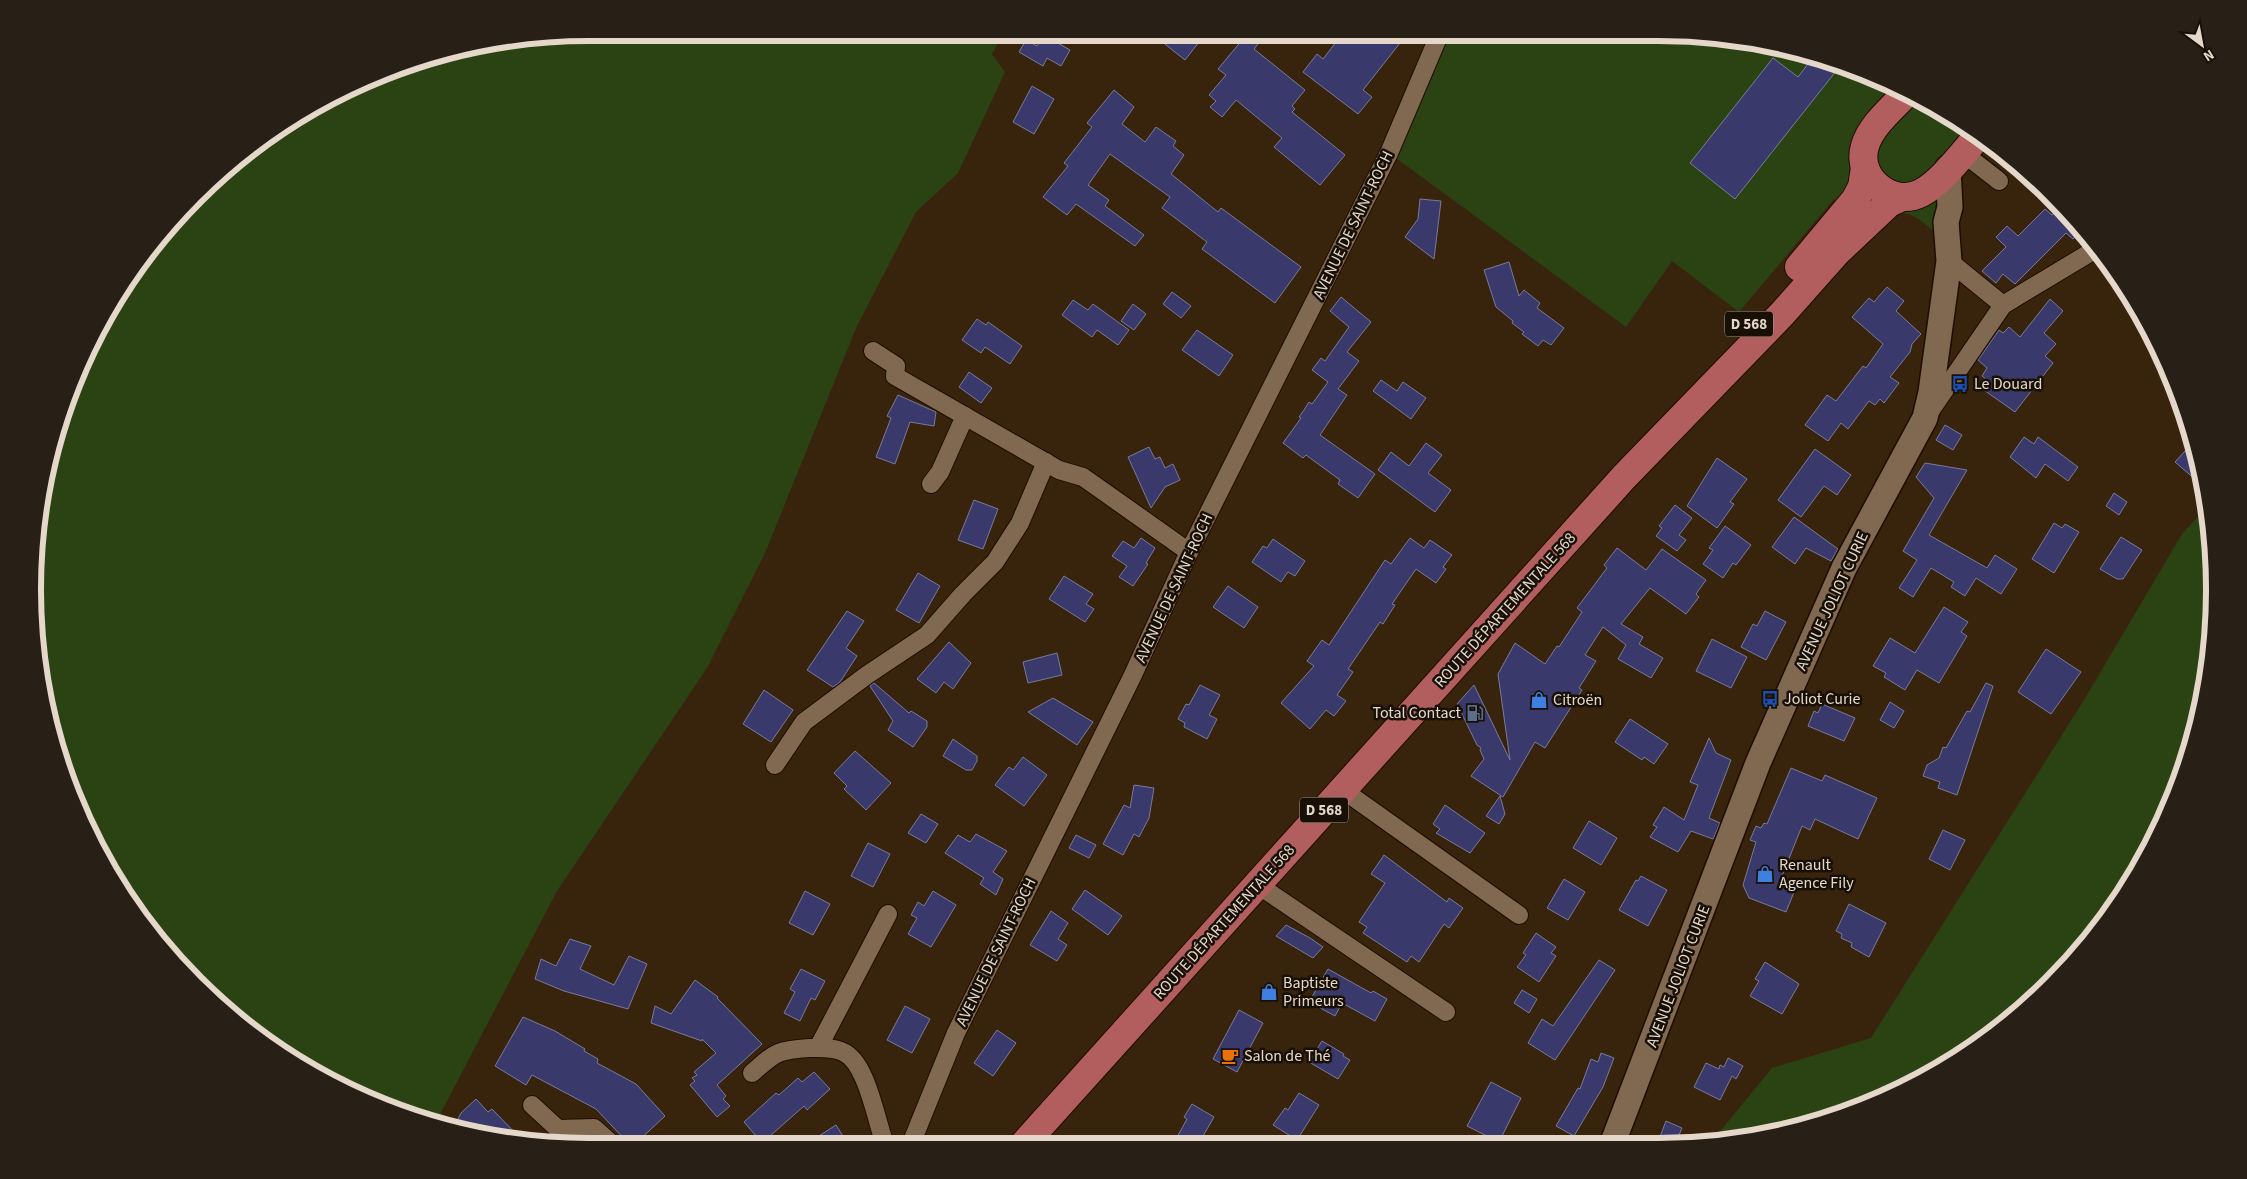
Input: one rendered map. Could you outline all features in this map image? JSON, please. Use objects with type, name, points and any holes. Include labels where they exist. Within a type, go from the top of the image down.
[{"type":"main road","name":"ROUTE DÉPARTEMENTALE 568","points":[[1624,477],[1767,303],[1856,200],[1862,187],[1865,168],[1864,146],[1870,134],[1901,99]]},
{"type":"main road","name":"ROUTE DÉPARTEMENTALE 568","points":[[1029,1138],[1624,477],[1782,314],[1837,252],[1889,203],[1922,193],[1963,152]]},
{"type":"main road","points":[[1865,168],[1873,182],[1884,191],[1905,198]]},
{"type":"street","name":"AVENUE DE SAINT-ROCH","points":[[913,1138],[956,1033],[1132,677],[1190,552],[1390,154],[1437,41]]},
{"type":"street","points":[[1963,152],[1999,181]]},
{"type":"street","name":"AVENUE JOLIOT CURIE","points":[[1615,1138],[1758,763],[1844,568],[1925,418],[1931,392],[1949,261],[1946,222],[1963,152]]},
{"type":"street","points":[[1905,198],[1924,205],[1946,222]]},
{"type":"street","points":[[1925,418],[2003,305],[2090,254]]},
{"type":"street","points":[[1949,261],[2003,305]]},
{"type":"street","points":[[873,351],[896,366],[895,376],[1060,470],[1083,477],[1190,552]]},
{"type":"street","points":[[931,484],[940,472],[965,416]]},
{"type":"street","points":[[776,765],[804,722],[867,675],[927,635],[963,594],[995,562],[1020,523],[1046,462]]},
{"type":"street","points":[[1343,790],[1519,915]]},
{"type":"street","points":[[1258,885],[1446,1012]]},
{"type":"street","points":[[818,1048],[888,914]]},
{"type":"street","points":[[752,1073],[776,1052],[818,1048],[844,1052],[855,1061],[863,1074],[883,1138]]},
{"type":"street","points":[[532,1105],[558,1129],[594,1128],[605,1138]]},
{"type":"green space","points":[[999,41],[992,54],[1005,72],[958,173],[916,212],[857,326],[765,553],[707,668],[557,891],[439,1116],[380,1096],[315,1064],[285,1045],[228,1002],[177,951],[134,894],[115,864],[83,799],[70,766],[60,731],[46,661],[41,590],[46,518],[60,448],[70,413],[98,347],[115,315],[155,256],[177,228],[228,177],[285,134],[315,115],[347,98],[413,70],[483,52],[554,42]]},
{"type":"green space","points":[[1425,41],[1658,41],[1729,46],[1799,60],[1834,70],[1900,98],[1932,115],[1984,150],[1960,179],[1958,225],[1933,231],[1916,218],[1902,214],[1889,219],[1875,234],[1834,199],[1739,312],[1672,261],[1626,327],[1385,150]]},
{"type":"green space","points":[[2200,514],[2205,554],[2205,625],[2201,661],[2187,731],[2177,766],[2149,832],[2132,864],[2092,923],[2070,951],[2019,1002],[1962,1045],[1932,1064],[1900,1081],[1834,1109],[1764,1127],[1718,1134],[1772,1068],[1871,1038],[2084,700],[2182,534]]},
{"type":"building","points":[[1025,41],[1037,46],[1040,41],[1057,41],[1070,50],[1061,66],[1047,58],[1043,66],[1019,52]]},
{"type":"building","points":[[1161,41],[1200,41],[1185,60]]},
{"type":"building","points":[[1241,41],[1260,41],[1254,49],[1305,90],[1292,106],[1295,109],[1292,112],[1345,155],[1320,185],[1274,147],[1282,138],[1236,100],[1222,117],[1210,107],[1216,101],[1209,95],[1226,75],[1218,69]]},
{"type":"building","points":[[1337,41],[1398,41],[1400,43],[1363,90],[1372,97],[1358,114],[1303,72],[1317,54],[1323,59]]},
{"type":"building","points":[[1773,58],[1798,77],[1809,63],[1836,71],[1735,199],[1690,163]]},
{"type":"building","points":[[1032,86],[1054,99],[1034,134],[1013,122]]},
{"type":"building","points":[[1114,90],[1134,107],[1122,124],[1145,142],[1156,127],[1176,141],[1173,146],[1184,155],[1171,174],[1218,212],[1221,208],[1301,267],[1275,303],[1202,249],[1207,242],[1162,208],[1170,197],[1110,154],[1088,185],[1109,200],[1105,206],[1144,235],[1135,246],[1076,204],[1067,215],[1043,197],[1068,166],[1064,163],[1092,127],[1087,123]]},
{"type":"building","points":[[1420,199],[1441,201],[1434,259],[1405,237],[1418,219]]},
{"type":"building","points":[[2045,209],[2052,215],[2055,212],[2076,236],[2073,239],[2066,233],[2015,284],[2003,274],[1996,283],[1982,271],[2006,247],[1996,237],[2007,226],[2018,236]]},
{"type":"building","points":[[1509,262],[1519,296],[1524,290],[1540,303],[1537,308],[1564,328],[1551,345],[1543,340],[1538,346],[1522,334],[1524,332],[1496,307],[1484,270]]},
{"type":"building","points":[[1887,287],[1904,301],[1896,311],[1921,334],[1912,344],[1910,352],[1890,377],[1899,383],[1884,403],[1880,399],[1875,405],[1869,401],[1848,429],[1841,423],[1828,441],[1805,425],[1827,395],[1836,401],[1863,366],[1866,368],[1883,344],[1852,317],[1869,298],[1874,302]]},
{"type":"building","points":[[1172,292],[1191,306],[1181,318],[1163,304]]},
{"type":"building","points":[[1341,297],[1371,322],[1347,352],[1359,361],[1338,389],[1347,395],[1320,435],[1375,474],[1358,498],[1338,484],[1340,480],[1306,455],[1303,458],[1283,443],[1301,418],[1299,417],[1309,402],[1312,404],[1328,382],[1312,370],[1321,358],[1325,361],[1349,327],[1330,311]]},
{"type":"building","points":[[2050,299],[2063,311],[2044,333],[2056,344],[2045,356],[2053,363],[2015,412],[1981,388],[1987,380],[1982,376],[1987,368],[1978,360],[1999,330],[2003,333],[2009,327],[2020,337]]},
{"type":"building","points":[[1073,300],[1088,310],[1093,304],[1129,330],[1118,345],[1097,330],[1092,337],[1062,315]]},
{"type":"building","points":[[1133,304],[1146,314],[1134,330],[1121,321]]},
{"type":"building","points":[[977,319],[986,325],[988,322],[1022,346],[1010,364],[985,347],[981,353],[962,340]]},
{"type":"building","points":[[1197,330],[1233,355],[1219,376],[1182,350]]},
{"type":"building","points":[[969,372],[992,388],[981,403],[959,387]]},
{"type":"building","points":[[1381,380],[1397,391],[1403,382],[1426,398],[1411,419],[1373,391]]},
{"type":"building","points":[[898,395],[936,412],[934,426],[910,422],[895,464],[876,457],[891,418],[887,416]]},
{"type":"building","points":[[1945,425],[1962,435],[1953,450],[1936,440]]},
{"type":"building","points":[[2024,437],[2034,444],[2038,437],[2078,467],[2068,481],[2045,464],[2036,478],[2010,457]]},
{"type":"building","points":[[1426,443],[1442,455],[1428,473],[1451,490],[1435,512],[1378,470],[1391,452],[1409,466]]},
{"type":"building","points":[[1149,447],[1155,459],[1160,457],[1165,468],[1173,464],[1180,480],[1165,487],[1151,508],[1128,457]]},
{"type":"building","points":[[1815,449],[1851,475],[1837,495],[1824,486],[1801,517],[1778,500]]},
{"type":"building","points":[[2185,451],[2188,453],[2194,478],[2175,462]]},
{"type":"building","points":[[1717,458],[1747,479],[1730,502],[1734,504],[1717,528],[1687,506]]},
{"type":"building","points":[[1925,463],[1967,470],[1929,535],[1987,568],[1995,555],[2017,569],[2001,594],[1976,578],[1965,596],[1951,587],[1954,582],[1931,568],[1913,597],[1899,588],[1917,560],[1903,551],[1934,498],[1916,477]]},
{"type":"building","points":[[2114,493],[2127,502],[2119,515],[2106,506]]},
{"type":"building","points":[[974,500],[998,509],[983,549],[958,540]]},
{"type":"building","points":[[1675,505],[1692,518],[1679,535],[1686,540],[1677,551],[1656,536],[1662,528],[1659,526]]},
{"type":"building","points":[[1794,517],[1838,549],[1831,561],[1806,548],[1795,564],[1772,547]]},
{"type":"building","points":[[2054,523],[2062,528],[2065,524],[2079,532],[2054,573],[2032,559]]},
{"type":"building","points":[[1725,526],[1751,545],[1736,565],[1733,563],[1723,578],[1703,564],[1713,550],[1709,548]]},
{"type":"building","points":[[2121,537],[2142,550],[2123,579],[2117,579],[2100,569]]},
{"type":"building","points":[[1141,538],[1155,548],[1146,563],[1148,564],[1133,586],[1119,577],[1127,566],[1112,556],[1123,541],[1134,548]]},
{"type":"building","points":[[1410,538],[1424,548],[1430,540],[1452,555],[1443,567],[1446,569],[1436,583],[1416,569],[1392,604],[1395,605],[1383,624],[1380,622],[1348,669],[1353,672],[1337,695],[1346,701],[1334,716],[1326,710],[1310,729],[1281,703],[1314,666],[1307,661],[1322,640],[1329,645],[1385,560],[1391,564]]},
{"type":"building","points":[[1273,539],[1305,561],[1295,576],[1288,572],[1281,582],[1252,562],[1263,546],[1267,548]]},
{"type":"building","points":[[1617,548],[1646,570],[1662,549],[1706,580],[1696,594],[1699,597],[1686,614],[1650,588],[1621,624],[1643,637],[1639,644],[1663,658],[1651,678],[1618,659],[1626,645],[1603,627],[1585,655],[1596,661],[1579,688],[1582,690],[1545,748],[1535,742],[1503,797],[1471,776],[1484,759],[1481,748],[1477,745],[1457,704],[1474,685],[1510,760],[1498,674],[1515,643],[1545,664],[1557,646],[1559,647],[1582,612],[1577,608],[1607,568],[1604,565]]},
{"type":"building","points":[[918,573],[940,586],[919,623],[896,610]]},
{"type":"building","points":[[1064,576],[1093,594],[1086,604],[1094,609],[1085,622],[1049,599]]},
{"type":"building","points":[[1228,586],[1258,607],[1244,628],[1213,607]]},
{"type":"building","points":[[1944,607],[1968,622],[1961,632],[1967,636],[1939,683],[1917,670],[1905,690],[1884,677],[1886,673],[1873,666],[1890,638],[1915,653]]},
{"type":"building","points":[[847,611],[864,621],[846,648],[857,656],[840,682],[833,687],[807,670]]},
{"type":"building","points":[[1765,611],[1786,622],[1766,660],[1741,647],[1753,624],[1757,626]]},
{"type":"building","points":[[1712,639],[1747,657],[1731,688],[1696,671]]},
{"type":"building","points":[[949,642],[971,663],[953,689],[944,682],[936,693],[917,679]]},
{"type":"building","points":[[2046,649],[2081,672],[2051,714],[2018,692]]},
{"type":"building","points":[[1057,653],[1062,675],[1028,683],[1023,662]]},
{"type":"building","points":[[874,683],[909,713],[911,711],[927,721],[927,727],[913,747],[888,730],[893,721],[870,686]]},
{"type":"building","points":[[1986,683],[1993,686],[1957,795],[1938,788],[1940,782],[1923,776],[1927,765],[1939,758],[1943,747],[1946,748],[1967,711],[1970,712]]},
{"type":"building","points":[[1200,685],[1220,695],[1209,715],[1217,719],[1207,739],[1184,727],[1185,723],[1178,719],[1186,704],[1189,705]]},
{"type":"building","points":[[764,690],[793,710],[771,742],[743,724]]},
{"type":"building","points":[[1053,698],[1093,722],[1077,745],[1028,712]]},
{"type":"building","points":[[1890,702],[1904,711],[1894,728],[1880,720]]},
{"type":"building","points":[[1822,704],[1855,718],[1844,741],[1808,726],[1814,711],[1818,713]]},
{"type":"building","points":[[1630,719],[1668,744],[1654,764],[1644,757],[1642,760],[1615,742]]},
{"type":"building","points":[[1709,738],[1716,753],[1731,760],[1709,818],[1720,823],[1713,839],[1691,831],[1678,852],[1650,837],[1657,827],[1653,825],[1664,807],[1684,820],[1698,785],[1690,782]]},
{"type":"building","points":[[953,739],[977,756],[977,761],[972,770],[966,770],[943,756]]},
{"type":"building","points":[[855,751],[891,783],[866,810],[844,789],[847,786],[834,773]]},
{"type":"building","points":[[1023,757],[1047,775],[1024,806],[995,785],[1009,767],[1013,770]]},
{"type":"building","points":[[1791,768],[1822,781],[1825,775],[1877,798],[1858,839],[1815,819],[1810,830],[1802,826],[1780,881],[1796,887],[1786,912],[1749,898],[1743,885],[1756,842],[1750,840],[1756,826],[1761,828],[1764,823],[1767,824]]},
{"type":"building","points":[[1134,785],[1154,788],[1149,818],[1139,837],[1134,834],[1123,855],[1103,844],[1124,805],[1130,808]]},
{"type":"building","points":[[1500,796],[1505,814],[1499,824],[1486,816]]},
{"type":"building","points":[[1445,805],[1485,833],[1470,853],[1436,833],[1440,829],[1433,824]]},
{"type":"building","points":[[921,814],[938,824],[926,843],[908,833]]},
{"type":"building","points":[[1589,821],[1617,838],[1601,865],[1573,848]]},
{"type":"building","points":[[1943,830],[1965,840],[1950,870],[1929,859]]},
{"type":"building","points":[[976,834],[1007,851],[993,872],[1003,879],[996,895],[980,884],[984,878],[945,853],[958,835],[970,842]]},
{"type":"building","points":[[1076,835],[1096,845],[1089,858],[1069,848]]},
{"type":"building","points":[[868,843],[890,854],[873,887],[851,876]]},
{"type":"building","points":[[1384,855],[1447,902],[1449,898],[1463,908],[1449,928],[1444,924],[1419,962],[1411,956],[1407,962],[1363,933],[1367,927],[1359,922],[1385,883],[1371,874]]},
{"type":"building","points":[[1641,876],[1667,890],[1648,926],[1619,910],[1636,880],[1638,881]]},
{"type":"building","points":[[1564,879],[1585,892],[1568,920],[1547,908]]},
{"type":"building","points":[[1085,890],[1122,916],[1108,935],[1072,909]]},
{"type":"building","points":[[805,891],[830,904],[813,935],[789,923]]},
{"type":"building","points":[[933,891],[956,905],[931,947],[908,934],[917,918],[911,915],[918,902],[924,906]]},
{"type":"building","points":[[1849,904],[1886,923],[1869,957],[1851,947],[1852,943],[1841,938],[1842,934],[1836,931]]},
{"type":"building","points":[[1051,911],[1068,923],[1058,939],[1067,945],[1057,961],[1030,945]]},
{"type":"building","points":[[1286,925],[1323,947],[1313,958],[1276,936]]},
{"type":"building","points":[[1536,933],[1556,947],[1551,953],[1556,956],[1539,982],[1517,967],[1526,955],[1523,953]]},
{"type":"building","points":[[570,939],[591,946],[580,969],[614,985],[629,956],[647,964],[628,1009],[564,991],[535,979],[541,959],[556,966]]},
{"type":"building","points":[[1599,960],[1615,970],[1555,1060],[1528,1043],[1542,1019],[1553,1026]]},
{"type":"building","points":[[1765,962],[1799,984],[1782,1014],[1750,996],[1759,981],[1755,979]]},
{"type":"building","points":[[801,969],[825,981],[815,1000],[811,998],[800,1021],[784,1013],[795,992],[790,989]]},
{"type":"building","points":[[1328,969],[1371,993],[1373,991],[1387,999],[1375,1021],[1342,1003],[1335,1016],[1309,1002]]},
{"type":"building","points":[[695,980],[718,997],[762,1044],[717,1085],[726,1096],[723,1099],[730,1106],[717,1117],[690,1085],[695,1081],[692,1078],[697,1075],[694,1072],[716,1053],[702,1039],[702,1041],[651,1023],[655,1006],[671,1014]]},
{"type":"building","points":[[1522,990],[1537,999],[1529,1013],[1514,1003]]},
{"type":"building","points":[[905,1006],[930,1019],[912,1053],[887,1040]]},
{"type":"building","points":[[1239,1010],[1263,1023],[1237,1072],[1213,1059]]},
{"type":"building","points":[[523,1017],[555,1031],[585,1049],[584,1051],[598,1059],[597,1063],[636,1084],[665,1116],[641,1138],[623,1138],[596,1109],[532,1075],[526,1085],[495,1066]]},
{"type":"building","points":[[997,1030],[1016,1043],[993,1076],[974,1063]]},
{"type":"building","points":[[1322,1041],[1344,1054],[1343,1056],[1350,1060],[1338,1079],[1309,1062]]},
{"type":"building","points":[[1601,1053],[1614,1058],[1603,1087],[1574,1136],[1556,1126],[1578,1088],[1580,1089],[1591,1059],[1598,1062]]},
{"type":"building","points":[[1728,1058],[1743,1066],[1736,1079],[1732,1076],[1720,1100],[1694,1087],[1706,1063],[1719,1069],[1720,1065],[1724,1067]]},
{"type":"building","points":[[814,1072],[830,1089],[807,1110],[804,1106],[768,1138],[758,1138],[744,1122],[776,1093],[779,1095],[798,1078],[802,1082]]},
{"type":"building","points":[[1491,1082],[1521,1098],[1501,1138],[1491,1138],[1467,1126]]},
{"type":"building","points":[[1299,1093],[1319,1105],[1298,1138],[1294,1138],[1273,1125],[1285,1108],[1288,1110]]},
{"type":"building","points":[[476,1099],[488,1112],[492,1109],[515,1132],[457,1121],[461,1113]]},
{"type":"building","points":[[1192,1104],[1214,1117],[1202,1138],[1177,1138],[1187,1119],[1184,1117]]},
{"type":"building","points":[[1666,1121],[1682,1128],[1678,1137],[1660,1138]]},
{"type":"building","points":[[836,1125],[844,1138],[816,1138]]},
{"type":"place","name":"Le Douard","points":[[1960,384]]},
{"type":"place","name":"Joliot Curie","points":[[1770,699]]},
{"type":"place","name":"Citroën","points":[[1539,700]]},
{"type":"place","name":"Total Contact","points":[[1475,713]]},
{"type":"place","name":"Renault Agence Fily","points":[[1765,874]]},
{"type":"place","name":"Baptiste Primeurs","points":[[1269,992]]},
{"type":"place","name":"Salon de Thé","points":[[1230,1056]]}]
